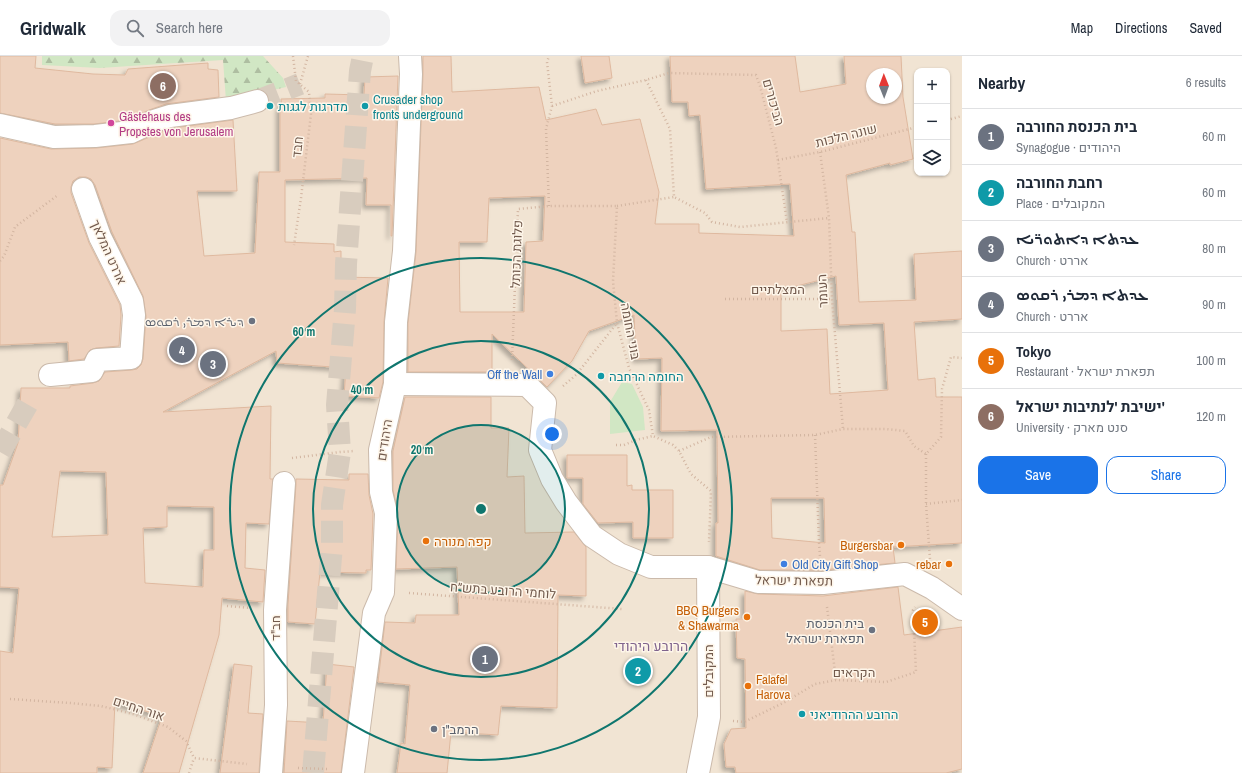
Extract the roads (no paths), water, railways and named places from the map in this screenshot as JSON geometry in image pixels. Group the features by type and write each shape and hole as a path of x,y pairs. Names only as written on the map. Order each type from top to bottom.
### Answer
{"street":[{"name":"היהודים","path":"353,772 374,613 383,592 386,512 381,492 380,450 395,384 396,322 404,251 411,74 410,56"},
{"path":"0,125 54,137 95,136 131,132 154,121 170,116 231,108 257,101"},
{"name":"אררט המלאך","path":"50,375 92,371 97,360 131,358 134,315 132,300 100,236 82,188"},
{"name":"תפארת ישראל","path":"395,384 527,385 545,403 540,450 552,478 566,502 592,536 619,554 651,567 708,567 758,582 823,583 905,574 932,588 962,609"},
{"name":"חב\"ד","path":"271,770 276,705 275,610 284,483"},
{"name":"המקובלים","path":"698,773 709,717 708,567"}],"tunnel":[{"path":"313,773 332,545 332,505 340,452 337,405 345,309 346,264 360,71 363,56"},
{"path":"257,101 300,84"},
{"path":"0,452 31,398"}],"place":[{"name":"ישיבת 'לנתיבות ישראל'","path":"163,86"},
{"name":"מדרגות לגגות","path":"270,106"},
{"name":"Crusader shop fronts underground","path":"365,106"},
{"name":"Gästehaus des Propstes von Jerusalem","path":"111,123"},
{"name":"ܕܝܪܐ ܕܡܪܝ ܪܩܘܣ","path":"252,321"},
{"name":"ܥܕܬܐ ܕܡܪܝ ܪܩܘܣ","path":"182,350"},
{"name":"ܥܕܬܐ ܕܐܬܘܖ̈ܝܐ","path":"213,364"},
{"name":"Off the Wall","path":"550,374"},
{"name":"החומה הרחבה","path":"601,376"},
{"name":"קפה מנורה","path":"426,541"},
{"name":"Burgersbar","path":"901,545"},
{"name":"Old City Gift Shop","path":"784,564"},
{"name":"rebar","path":"949,564"},
{"name":"BBQ Burgers & Shawarma","path":"747,617"},
{"name":"Tokyo","path":"925,622"},
{"name":"בית הכנסת תפארת ישראל","path":"872,630"},
{"name":"בית הכנסת החורבה","path":"485,659"},
{"name":"רחבת החורבה","path":"638,671"},
{"name":"Falafel Harova","path":"748,686"},
{"name":"הרובע ההרודיאני","path":"802,714"},
{"name":"הרמב\"ן","path":"434,729"}],"district":[{"name":"הרובע היהודי","path":"651,646"}]}
